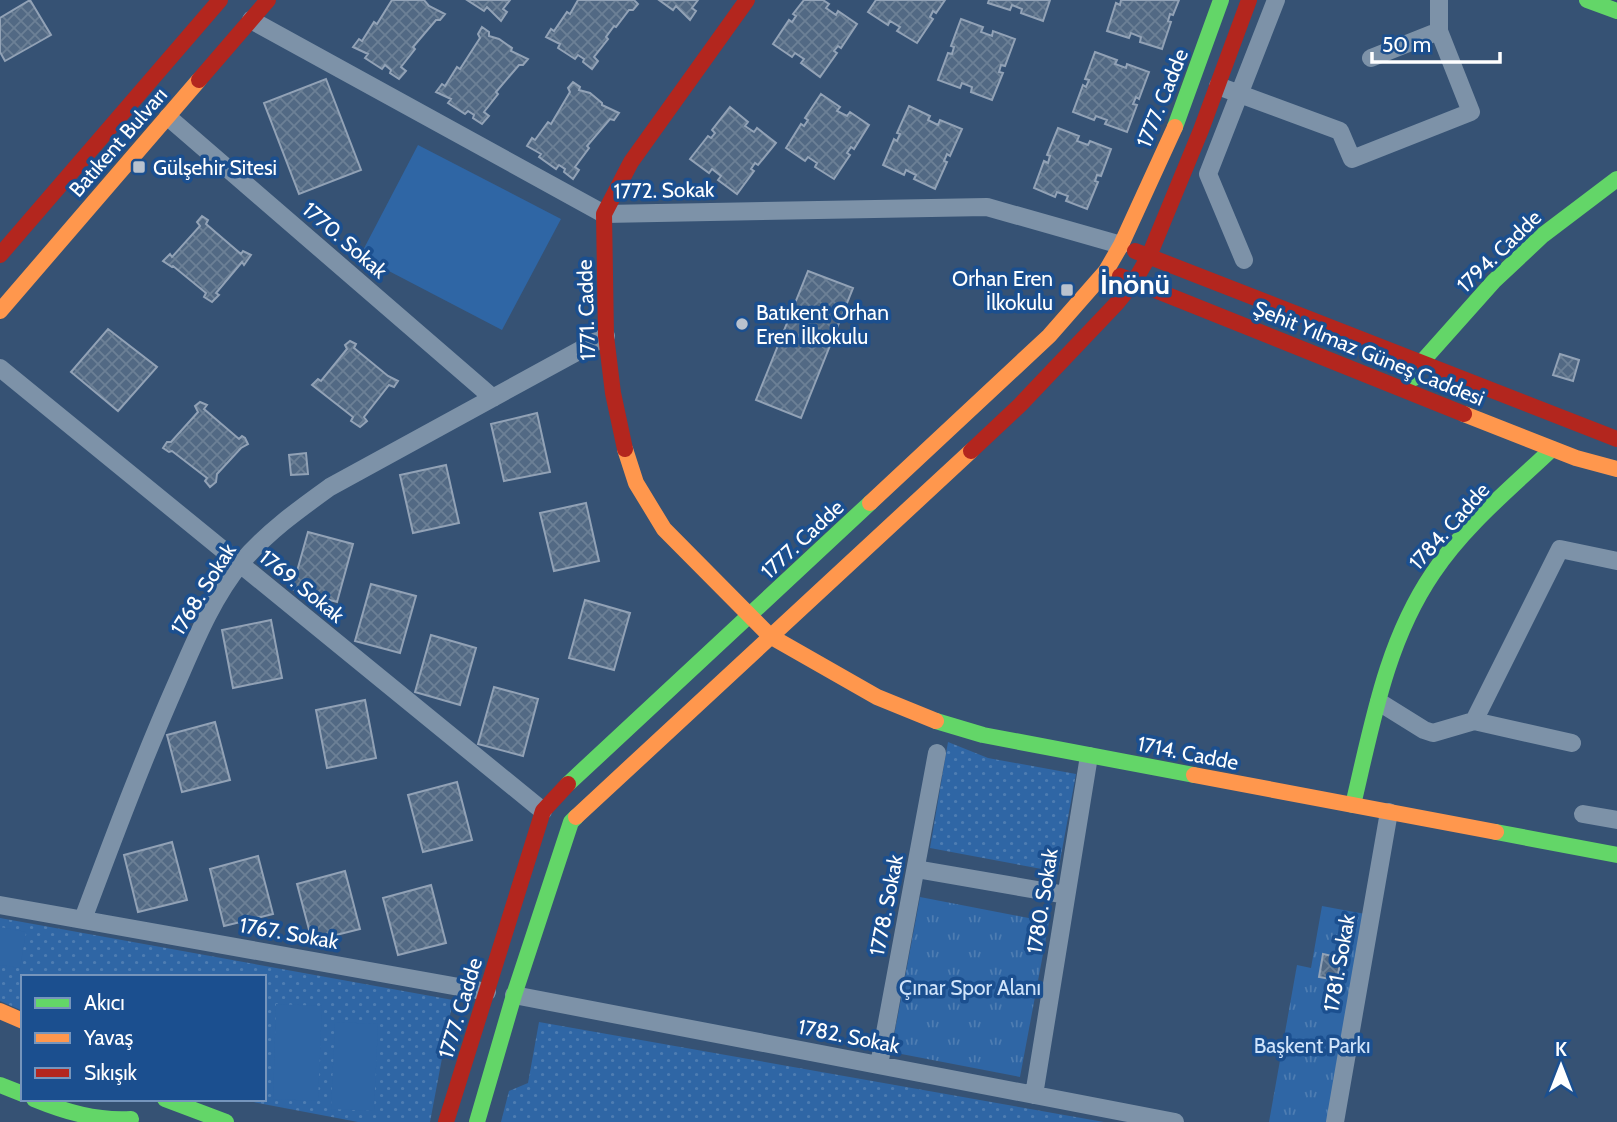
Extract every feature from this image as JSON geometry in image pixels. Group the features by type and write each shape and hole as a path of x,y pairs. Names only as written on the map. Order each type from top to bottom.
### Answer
{"main road":[{"name":"Batıkent Bulvarı","path":"1,253 188,40 219,0"},
{"name":"Batıkent Bulvarı","path":"0,311 268,0"},
{"name":"1771. Cadde","path":"747,0 631,162 604,214 606,335 619,424 627,457 642,495 664,529 770,636"},
{"name":"1777. Cadde","path":"446,1122 543,811 561,790 998,385 1049,336 1106,271 1121,245 1177,122 1221,0"},
{"path":"477,1122 514,995 570,822 1020,405 1094,329 1134,282 1149,256 1218,86 1249,0"},
{"path":"1587,0 1617,11"},
{"name":"1794. Cadde","path":"1420,363 1504,272 1544,235 1617,179"},
{"name":"Şehit Yılmaz Güneş Caddesi","path":"1121,245 1617,439"},
{"name":"Şehit Yılmaz Güneş Caddesi","path":"1106,271 1552,449 1617,469"},
{"path":"1409,392 1420,363"},
{"path":"1600,434 1617,422"},
{"name":"1784. Cadde","path":"1353,805 1391,654 1410,610 1428,580 1469,530 1552,449"},
{"name":"1714. Cadde","path":"770,636 877,697 920,715 983,735 1617,855"},
{"path":"0,1011 21,1020"},
{"path":"0,1085 21,1093"},
{"path":"39,1101 76,1116 111,1122 135,1121"},
{"path":"86,1101 135,1121"},
{"path":"186,1105 226,1122"}],"street":[{"path":"1244,260 1208,174 1276,0"},
{"path":"1218,86 1340,131 1352,159 1471,112 1439,31 1439,0"},
{"name":"1772. Sokak","path":"251,20 604,214 987,207 1121,245"},
{"path":"1370,58 1439,31"},
{"name":"1770. Sokak","path":"168,117 493,398"},
{"name":"1768. Sokak","path":"83,919 148,746 201,628 240,565 293,513 330,487 606,335"},
{"name":"1769. Sokak","path":"0,368 543,811"},
{"path":"1474,721 1560,549 1617,561"},
{"path":"1379,702 1433,733 1474,721 1572,743"},
{"name":"1778. Sokak","path":"879,1065 937,753"},
{"name":"1780. Sokak","path":"1034,1095 1089,756"},
{"name":"1781. Sokak","path":"1335,1122 1389,812"},
{"path":"1583,814 1617,820"},
{"path":"916,869 1066,895"},
{"name":"1767. Sokak","path":"0,905 486,992"},
{"name":"1782. Sokak","path":"514,995 1175,1122"}],"green space":[{"path":"418,145 561,219 502,330 360,256"},
{"path":"948,742 988,758 1076,774 1058,872 930,848"},
{"name":"Çınar Spor Alanı","path":"920,897 1049,922 1020,1077 891,1052"},
{"name":"Başkent Parkı","path":"1322,906 1365,914 1329,1122 1269,1122 1297,965 1311,968"},
{"path":"0,918 453,1000 430,1122 358,1122 248,1101 266,1101 266,975 21,975 21,1010 0,1001"},
{"path":"0,927 26,932 20,968 0,965"},
{"path":"276,1004 322,1006 318,1101 273,1099"},
{"path":"335,1022 378,1024 374,1111 331,1109"},
{"path":"539,1022 1104,1122 501,1122 509,1091 528,1083"}],"building":[{"path":"30,0 51,35 5,61 0,52 0,18"},
{"path":"392,0 424,0 429,6 445,14 440,20 436,20 413,47 415,49 401,67 406,71 399,79 390,73 391,70 385,65 382,69 365,58 368,54 353,47 359,39 362,41 374,22 377,24"},
{"path":"467,0 510,0 503,9 507,12 501,21 487,7 484,11"},
{"path":"578,0 634,0 638,4 633,10 629,10 606,37 608,39 594,57 598,61 592,69 583,62 584,59 578,55 575,59 558,48 560,44 546,37 551,29 554,31 567,12 570,14"},
{"path":"659,0 698,0 692,8 696,11 690,20 676,6 673,10"},
{"path":"804,0 823,0 829,4 826,8 836,15 838,11 857,24 841,48 838,46 834,51 837,53 820,77 801,63 804,59 795,53 792,57 773,44 789,20 792,22 796,16 793,14"},
{"path":"876,0 945,0 936,13 933,11 930,17 933,19 917,43 897,31 900,27 890,21 888,25 868,12"},
{"path":"989,0 1050,0 1043,21 1021,13 1022,9 1012,5 1010,10 988,3"},
{"path":"1121,0 1179,0 1173,15 1170,14 1168,21 1171,22 1162,49 1140,42 1141,37 1131,33 1129,38 1107,31 1116,3 1120,5"},
{"path":"961,19 983,27 981,32 992,36 993,31 1015,39 1005,66 1001,65 999,72 1003,73 992,100 971,92 972,87 962,83 960,88 938,80 948,53 952,54 954,47 951,46"},
{"path":"482,27 489,32 489,36 499,39 512,48 511,51 528,59 523,65 519,65 496,92 498,94 484,112 489,116 482,124 468,111 465,114 448,103 451,99 436,92 442,84 445,86 457,67 460,69 480,38 478,34"},
{"path":"1095,52 1117,60 1115,64 1126,68 1127,64 1149,72 1139,99 1136,97 1133,104 1137,105 1127,132 1105,124 1107,120 1096,116 1094,120 1073,112 1083,85 1086,87 1089,80 1085,79"},
{"path":"326,79 361,170 299,194 264,103"},
{"path":"573,82 580,87 579,90 590,93 602,105 619,113 614,120 610,119 587,146 589,148 575,167 579,170 573,179 564,172 565,169 559,165 556,169 539,157 541,154 527,146 548,122 551,124"},
{"path":"821,94 840,107 837,111 847,116 850,112 869,125 854,149 851,147 847,153 850,155 834,179 815,167 817,163 808,157 805,161 786,148 801,124 804,126 808,120 805,118"},
{"path":"909,106 930,116 928,120 938,125 940,120 962,129 950,156 947,154 944,161 947,162 935,189 914,179 916,175 906,170 904,175 883,165 894,139 897,141 900,134 897,133"},
{"path":"730,107 748,122 745,126 754,132 757,128 776,143 758,165 755,163 751,169 754,171 737,194 718,180 721,176 712,169 709,173 690,159 708,136 711,138 715,133 712,130"},
{"path":"1058,128 1079,136 1077,141 1088,145 1090,141 1111,149 1101,176 1097,175 1095,181 1098,182 1087,209 1066,201 1068,196 1057,192 1055,197 1034,188 1044,161 1048,163 1050,156 1047,155"},
{"path":"202,216 208,220 206,224 241,254 243,251 251,255 216,293 219,295 212,302 204,297 206,293 163,261 170,254 172,257 200,226 197,222"},
{"path":"808,271 853,288 801,418 756,400"},
{"path":"108,329 157,367 118,411 71,372"},
{"path":"350,341 356,344 354,348 398,381 394,387 389,385 364,417 367,421 360,427 351,421 353,417 312,385 318,379 321,381 347,349 345,345"},
{"path":"1560,354 1579,360 1573,381 1553,375"},
{"path":"200,402 207,405 204,409 239,439 242,436 245,438 248,444 217,474 216,482 210,487 205,481 207,478 172,451 163,448 198,412 195,406"},
{"path":"537,413 550,472 504,481 491,424"},
{"path":"306,453 308,474 291,475 289,455"},
{"path":"446,465 459,523 413,533 400,475"},
{"path":"586,503 599,561 554,571 540,513"},
{"path":"308,532 353,544 337,602 292,589"},
{"path":"371,584 416,596 400,653 355,641"},
{"path":"585,600 630,613 614,670 569,658"},
{"path":"271,620 282,678 233,688 222,630"},
{"path":"431,635 476,648 460,705 415,692"},
{"path":"494,687 538,699 523,756 478,744"},
{"path":"365,700 376,758 327,768 316,710"},
{"path":"215,722 230,780 182,792 167,735"},
{"path":"457,782 472,840 423,852 408,795"},
{"path":"172,842 187,900 138,912 124,855"},
{"path":"258,856 273,914 224,926 210,869"},
{"path":"345,871 360,929 312,941 297,884"},
{"path":"431,885 446,943 398,955 383,898"},
{"path":"1323,954 1341,958 1337,980 1319,977"}],"traffic: fast":[{"path":"1175,127 1221,0"},
{"path":"1587,0 1617,11"},
{"path":"1414,378 1420,364 1494,281 1543,235 1617,179"},
{"path":"1353,805 1382,685 1403,627 1417,599 1459,539 1552,449"},
{"path":"568,784 870,503"},
{"path":"936,721 983,735 1194,775"},
{"path":"477,1122 514,995 571,822 576,817"},
{"path":"1496,832 1617,855"},
{"path":"0,1085 21,1093"},
{"path":"39,1101 81,1115 131,1119"},
{"path":"170,1101 226,1122"}],"traffic: slow":[{"path":"0,311 199,80"},
{"path":"870,503 1049,336 1106,271 1121,245 1175,127"},
{"path":"1464,414 1576,458 1617,469"},
{"path":"625,449 636,483 664,529 770,636 877,697 936,721"},
{"path":"576,817 971,451"},
{"path":"1194,775 1496,832"},
{"path":"0,1011 21,1020"}],"traffic: jam":[{"path":"0,255 220,0"},
{"path":"199,80 268,0"},
{"path":"625,449 613,393 606,336 604,214 631,162 747,0"},
{"path":"971,451 1020,405 1134,282 1149,256 1201,130 1249,0"},
{"path":"1135,251 1617,439"},
{"path":"1120,276 1464,414"},
{"path":"446,1122 543,811 568,784"}],"place":[{"name":"Gülşehir Sitesi","path":"139,167"},
{"name":"Orhan Eren İlkokulu","path":"1067,290"},
{"name":"Batıkent Orhan Eren İlkokulu","path":"742,324"}],"district":[{"name":"İnönü","path":"1135,284"}]}
